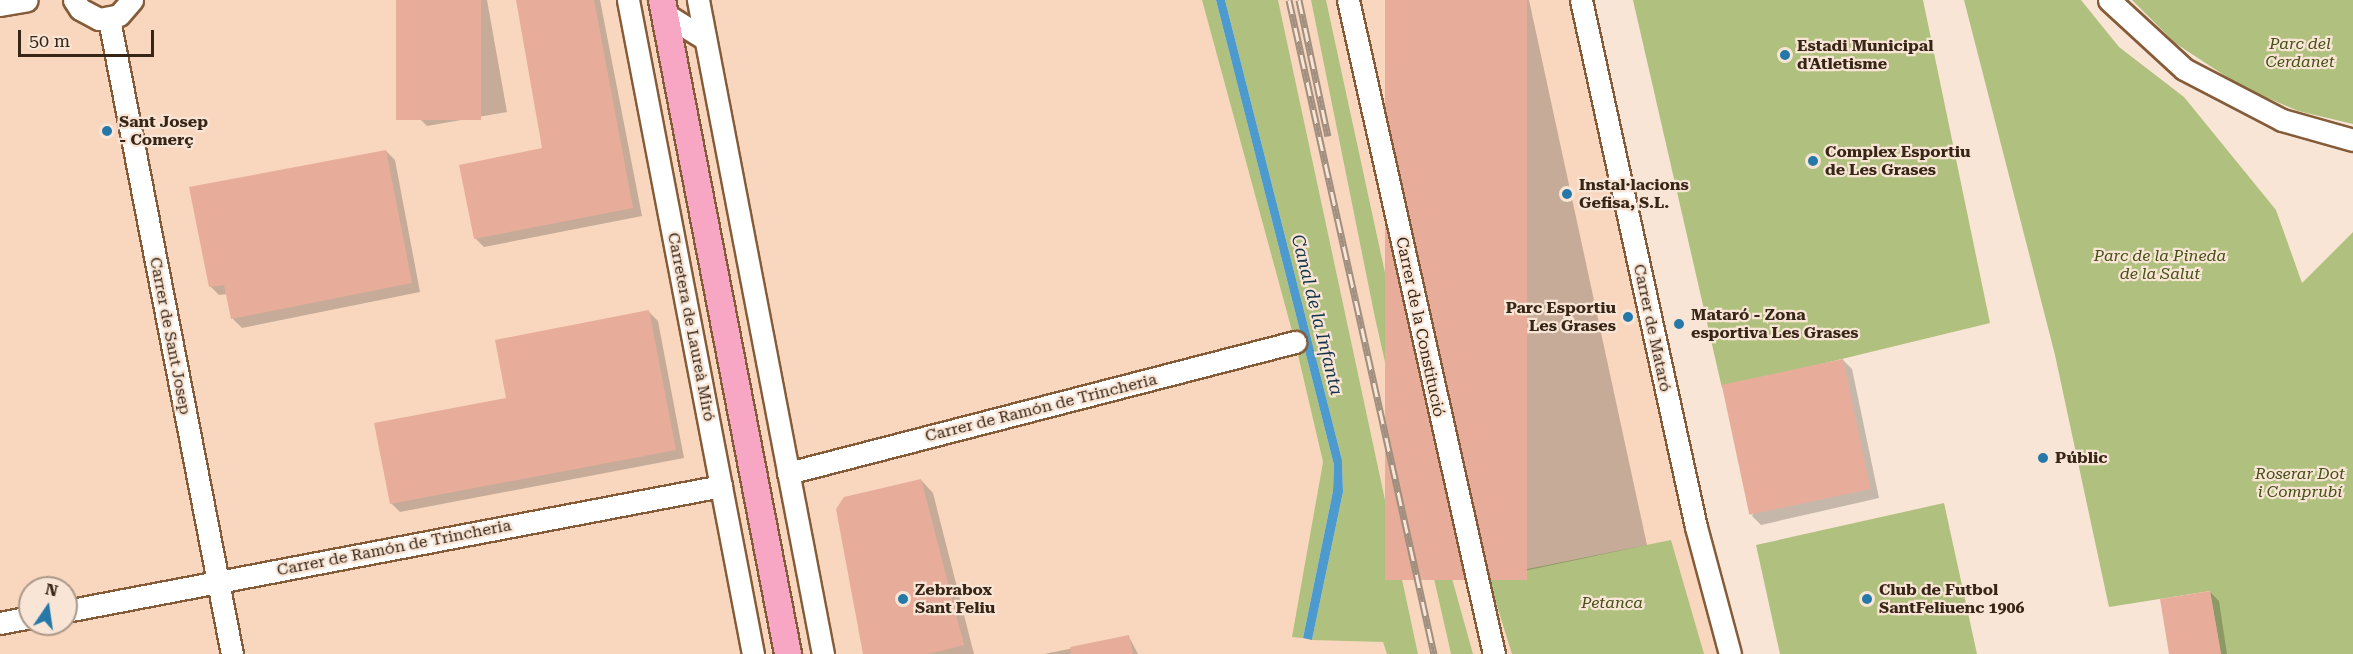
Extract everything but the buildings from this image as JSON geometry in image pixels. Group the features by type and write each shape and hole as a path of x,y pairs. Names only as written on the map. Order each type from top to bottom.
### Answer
{"main road":[{"name":"Carretera de Laureà Miró","path":"664,7 788,654"}],"street":[{"path":"0,5 27,0"},
{"path":"74,0 88,16 109,19 119,15 132,0"},
{"name":"Carretera de Laureà Miró","path":"628,0 753,654"},
{"path":"698,0 823,654"},
{"name":"Carrer de la Constitució","path":"1348,0 1494,654"},
{"name":"Carrer de Mataró","path":"1581,0 1696,527 1730,654"},
{"path":"2109,0 2184,69 2282,120 2353,140"},
{"name":"Carretera de Laureà Miró","path":"664,7 705,39"},
{"name":"Carrer de Sant Josep","path":"109,19 232,654"},
{"name":"Carrer de Ramón de Trincheria","path":"788,473 1295,342"},
{"name":"Carrer de Ramón de Trincheria","path":"78,609 721,486"},
{"path":"0,623 18,619"}],"shaded area":[{"path":"0,0 1202,0 1295,342 1323,462 1293,637 1383,642 1387,654 0,654"},
{"path":"1278,0 1311,0 1375,318 1451,654 1418,654"},
{"path":"1326,0 1570,0 1717,654 1473,654 1448,564"}],"green space":[{"path":"1202,0 1216,0 1334,465 1333,491 1303,638 1292,637 1323,462 1295,342"},
{"path":"1225,0 1278,0 1418,654 1387,654 1383,642 1312,640 1343,492 1342,460"},
{"path":"1311,0 1326,0 1448,564 1473,654 1451,654 1375,318"},
{"name":"Complex Esportiu de Les Grases","path":"1633,0 1923,0 1990,323 1722,388"},
{"name":"Parc de la Pineda de la Salut","path":"1964,0 2081,0 2119,47 2184,97 2276,210 2302,283 2353,232 2353,654 2221,654 2210,591 2109,607 2055,355"},
{"name":"Parc del Cerdanet","path":"2132,0 2353,0 2353,124 2298,111 2242,87 2175,43"},
{"name":"Club de Futbol SantFeliuenc 1906","path":"1944,503 1977,654 1780,654 1756,545"},
{"name":"Petanca","path":"1671,540 1704,654 1512,654 1488,577"}],"water":[{"path":"1216,0 1225,0 1342,460 1343,492 1312,640 1303,638 1333,491 1334,465"}],"railway":[{"path":"1289,0 1434,654"},
{"path":"1299,0 1328,136"}],"place":[{"name":"Estadi Municipal d'Atletisme","path":"1785,55"},
{"name":"Sant Josep - Comerç","path":"107,131"},
{"name":"Complex Esportiu de Les Grases","path":"1813,161"},
{"name":"Instal·lacions Gefisa, S.L.","path":"1567,194"},
{"name":"Parc Esportiu Les Grases","path":"1628,317"},
{"name":"Mataró - Zona esportiva Les Grases","path":"1679,324"},
{"name":"Públic","path":"2043,458"},
{"name":"Zebrabox Sant Feliu","path":"903,599"},
{"name":"Club de Futbol SantFeliuenc 1906","path":"1867,599"}],"water label":[{"name":"Canal de la Infanta","path":"1317,315"}],"park label":[{"name":"Roserar Dot i Comprubí","path":"2300,483"}]}
